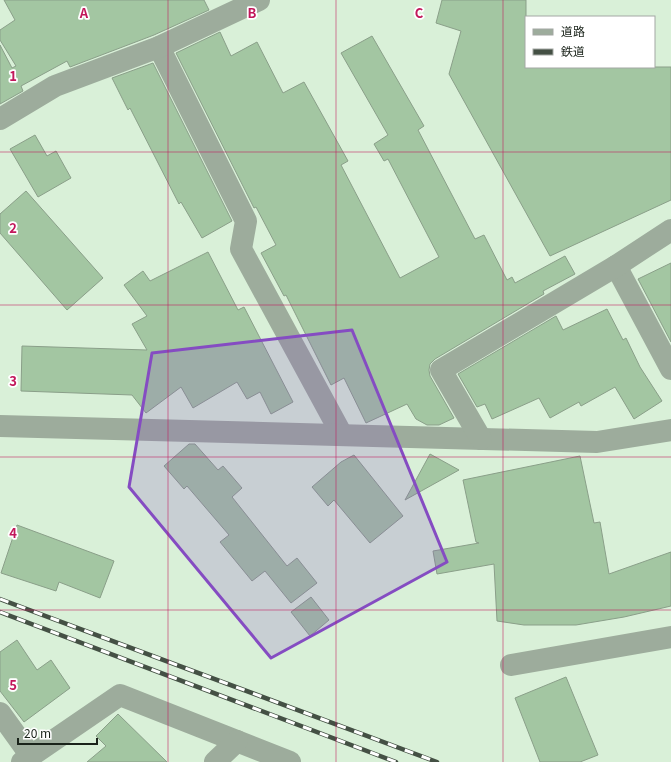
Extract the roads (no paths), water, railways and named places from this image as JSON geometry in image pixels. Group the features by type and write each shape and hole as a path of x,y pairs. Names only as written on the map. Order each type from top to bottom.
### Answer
{"street":[{"path":"0,119 55,86 159,47 260,0"},
{"path":"159,47 246,221 241,248 342,435"},
{"path":"481,439 441,370 670,233"},
{"path":"616,266 671,369"},
{"path":"0,426 597,442 671,430"},
{"path":"511,665 671,637"},
{"path":"0,713 27,759 120,695 290,762"},
{"path":"215,762 237,741"}],"railway":[{"path":"0,599 437,762"},
{"path":"0,612 396,762"}]}
